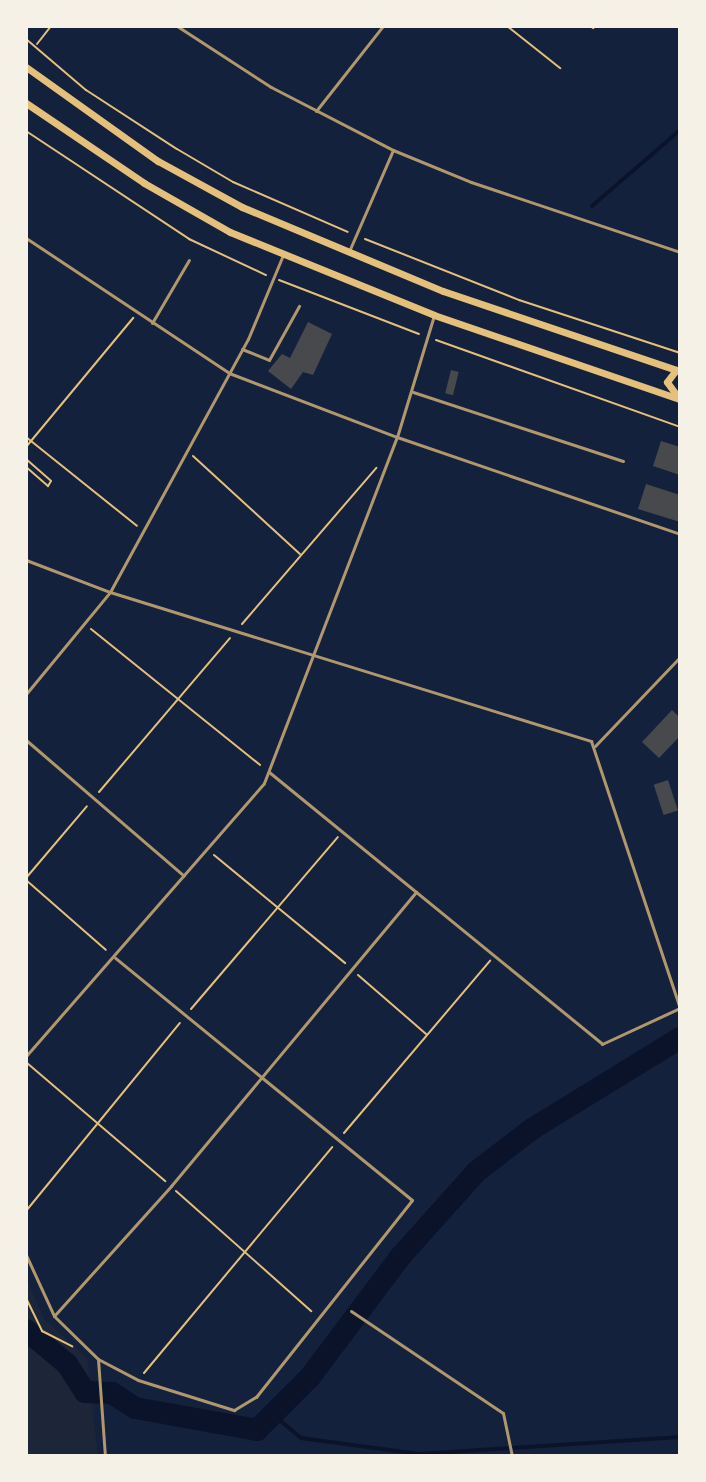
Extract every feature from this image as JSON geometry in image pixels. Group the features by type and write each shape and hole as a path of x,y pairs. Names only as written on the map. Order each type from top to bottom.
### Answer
{"main road":[{"path":"26,67 198,185 348,253 443,291 678,370 667,382 680,399"},
{"path":"26,103 181,207 283,255 434,315 680,399"}],"lane":[{"path":"177,26 316,111 393,150 471,182 680,252"},
{"path":"316,111 383,26"},
{"path":"348,253 393,150"},
{"path":"26,238 229,373 397,437 680,534"},
{"path":"26,694 110,592 242,349 276,279 283,255"},
{"path":"152,323 189,260"},
{"path":"242,349 269,360 299,306"},
{"path":"26,1056 115,958 268,772 397,437 434,315"},
{"path":"413,392 623,461"},
{"path":"26,560 110,592 315,653 595,746"},
{"path":"595,746 680,657"},
{"path":"26,740 184,876"},
{"path":"268,772 602,1044 680,1008 595,746"},
{"path":"54,1316 261,1079 416,892"},
{"path":"26,1255 54,1316 98,1359 138,1380 234,1410 256,1397 412,1200 115,958"},
{"path":"351,1311 503,1413 512,1453"},
{"path":"98,1359 105,1456"}],"path":[{"path":"35,46 51,26"},
{"path":"507,26 560,68"},
{"path":"26,39 86,90 199,162 296,212 519,300 680,353"},
{"path":"26,131 189,239 276,279 680,427"},
{"path":"26,447 136,314"},
{"path":"26,437 145,532"},
{"path":"115,958 26,879 392,449"},
{"path":"188,451 301,555"},
{"path":"26,459 51,481 48,486 26,467"},
{"path":"83,623 268,772"},
{"path":"207,849 427,1035"},
{"path":"138,1380 494,956"},
{"path":"26,1298 42,1331 92,1352"}],"shaded area":[{"path":"26,1278 44,1319 87,1358 98,1456 26,1456"}],"building":[{"path":"308,322 332,334 313,375 303,372 291,389 268,371 282,354 290,358"},
{"path":"451,370 459,372 453,395 445,393"},
{"path":"661,441 680,447 680,475 653,466"},
{"path":"646,484 680,495 680,522 638,509"},
{"path":"672,710 680,718 680,736 659,758 642,742"},
{"path":"668,780 678,810 664,815 654,785"}],"waterway":[{"path":"592,206 680,130"},
{"path":"26,1330 67,1364 85,1392 112,1393 135,1408 257,1430 310,1377 401,1256 476,1172 532,1129 680,1038"},
{"path":"276,1417 301,1438 419,1454 680,1437"}]}
